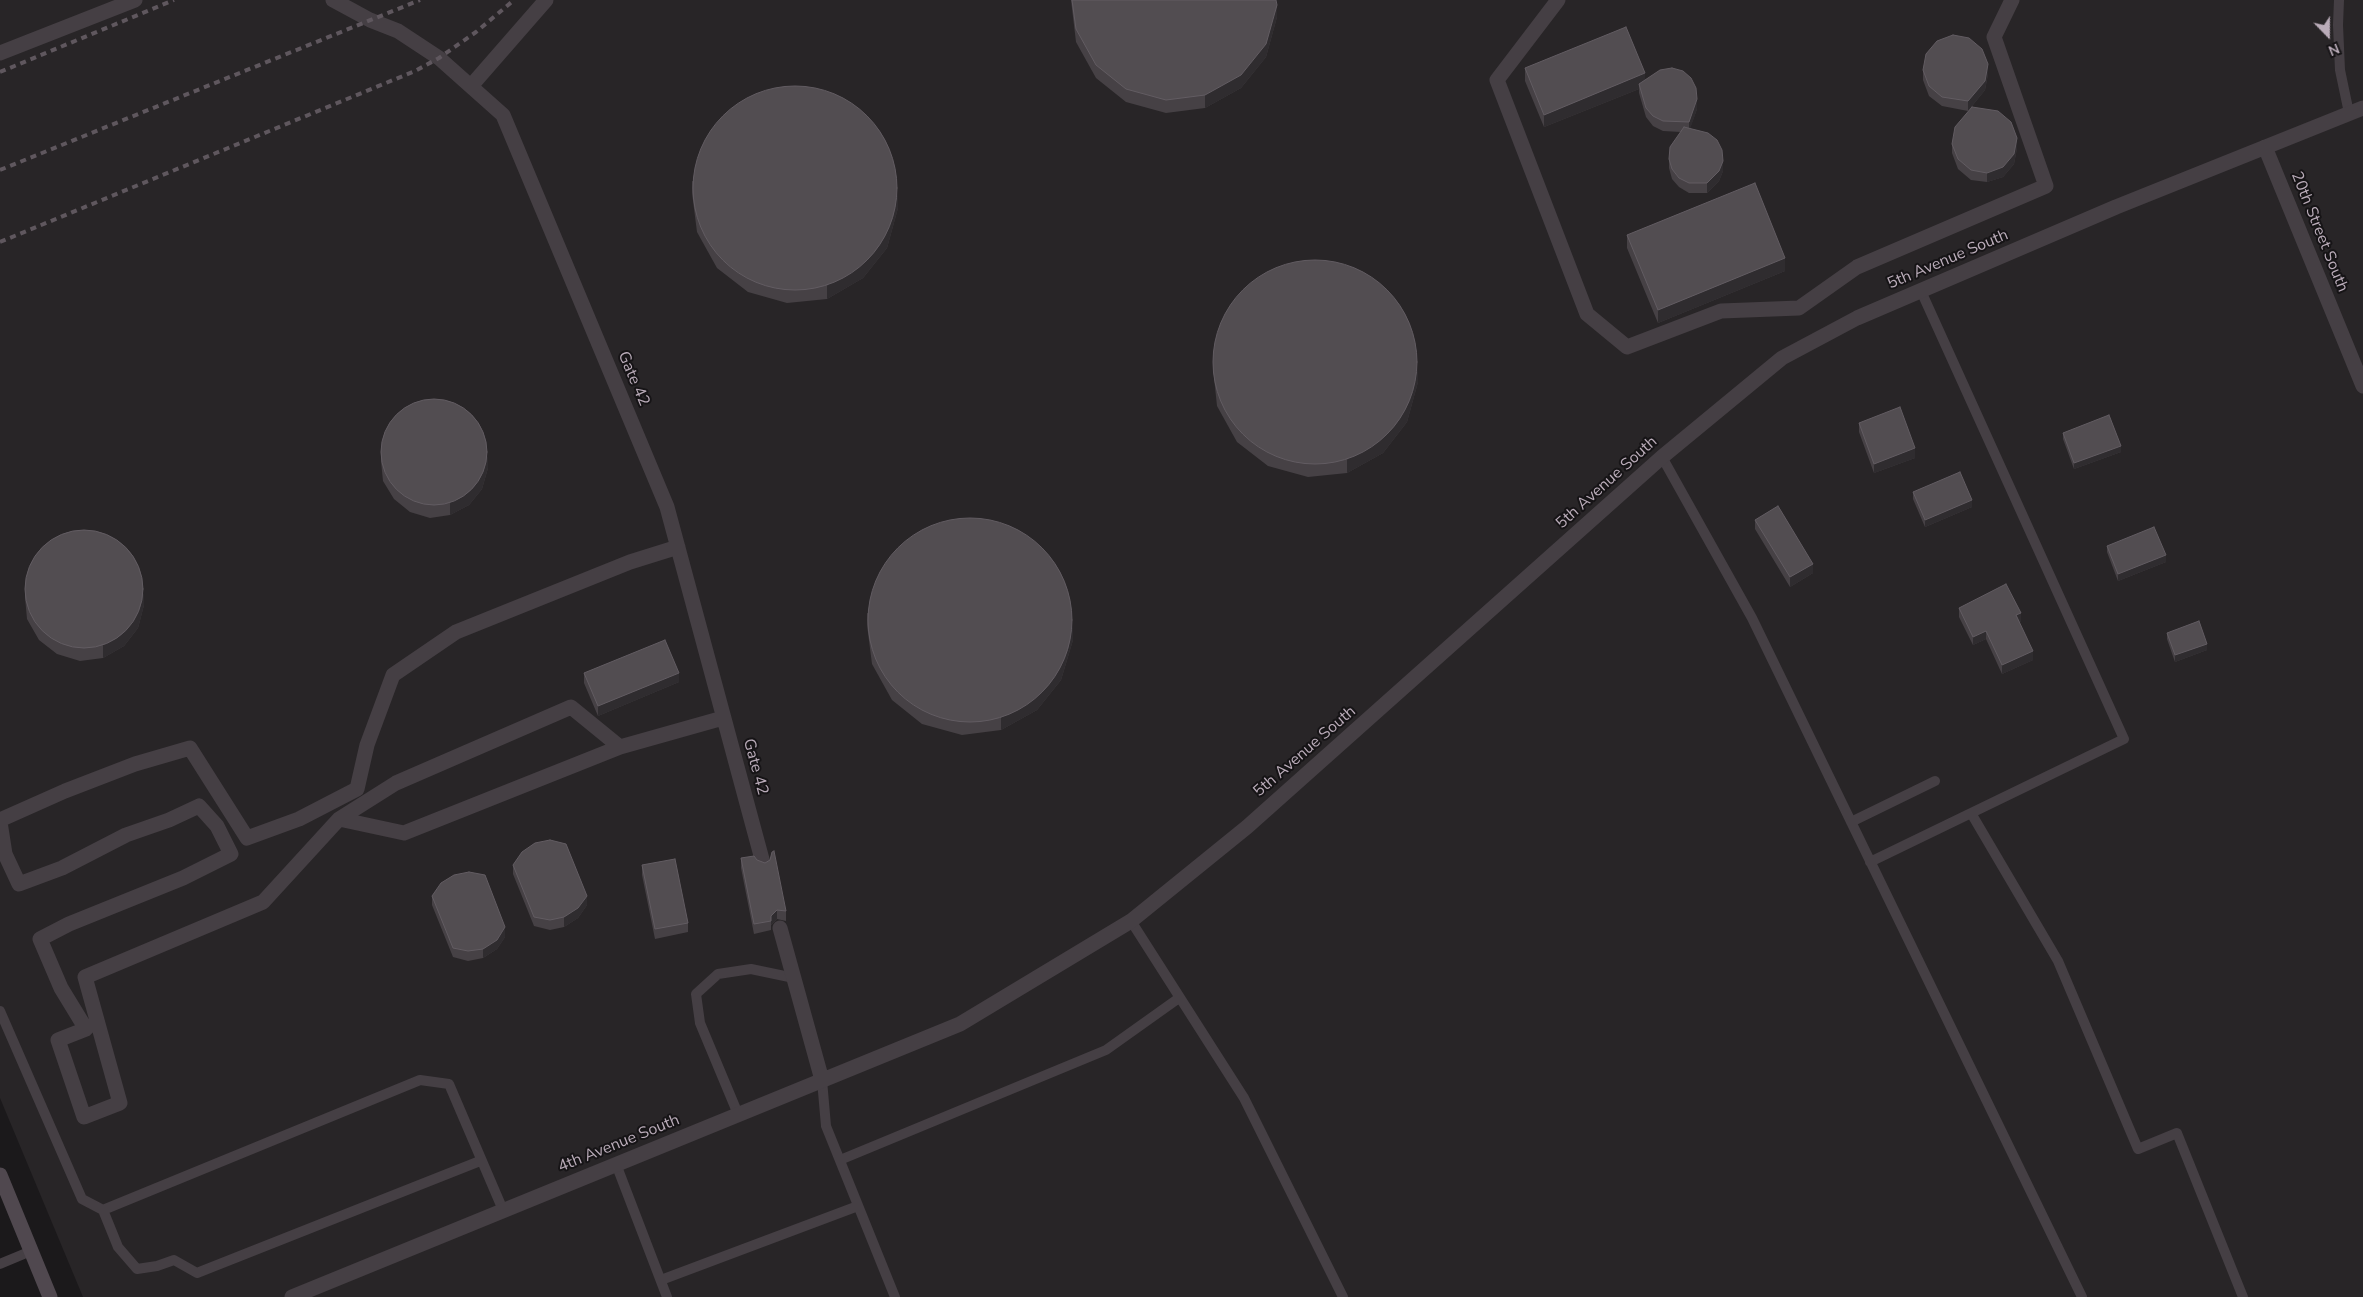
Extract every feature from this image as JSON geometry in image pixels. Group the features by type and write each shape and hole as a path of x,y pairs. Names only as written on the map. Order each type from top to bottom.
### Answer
{"street":[{"path":"0,53 135,0"},
{"name":"Gate 42","path":"333,0 370,20 398,31 439,58 503,115 667,507 763,863"},
{"path":"471,86 546,0"},
{"path":"1558,0 1497,80 1587,314 1628,347 1720,311 1799,308 1857,268 2046,186 1994,37 2012,0"},
{"name":"5th Avenue South","path":"960,1024 1131,921 1247,827 1662,457 1782,358 1856,318 2116,208 2356,110"},
{"name":"20th Street South","path":"2265,147 2360,370 2363,386"},
{"path":"620,747 571,707 396,782 339,819 263,902 85,977 120,1103 84,1117 58,1040 86,1029 61,988 40,940 69,924 183,878 231,854 217,826 199,806 169,820 126,834 62,868 19,884 6,854 0,821 64,791 136,764 190,748 247,838 299,819 357,789 367,745 393,675 456,632 630,562 678,548"},
{"path":"339,819 404,834 620,747 723,718"},
{"path":"780,928 822,1080"},
{"name":"4th Avenue South","path":"292,1297 960,1024"},
{"path":"0,1175 50,1297"}],"lane":[{"path":"2340,0 2338,25 2340,70 2356,110"},
{"path":"1870,862 2124,739 1921,291"},
{"path":"1662,457 1752,618 2082,1297"},
{"path":"1851,822 1935,781"},
{"path":"1971,813 2058,961 2138,1149 2177,1133 2243,1297"},
{"path":"1131,921 1244,1098 1343,1297"},
{"path":"738,1114 700,1023 696,994 718,974 751,969 794,978"},
{"path":"840,1160 1106,1050 1179,998"},
{"path":"0,1011 82,1199 103,1210 118,1247 137,1269 157,1266 174,1260 197,1273 480,1160"},
{"path":"103,1210 420,1080 449,1084 503,1210"},
{"path":"822,1080 826,1126 895,1297"},
{"path":"616,1164 667,1297"},
{"path":"661,1280 858,1206"},
{"path":"0,1264 31,1251"}],"shaded area":[{"path":"0,0 2363,0 2363,1297 83,1297 0,1098"}],"building":[{"path":"1072,0 1276,0 1277,5 1266,44 1241,75 1205,95 1166,100 1126,89 1096,65 1076,29"},
{"path":"1626,27 1645,73 1544,115 1525,68"},
{"path":"1953,35 1969,38 1982,49 1988,64 1985,81 1968,101 1942,97 1929,86 1923,70 1926,54 1937,41"},
{"path":"1672,68 1683,71 1691,78 1696,88 1697,99 1689,122 1663,121 1653,116 1646,108 1639,84 1660,70"},
{"path":"795,86 815,88 834,94 843,98 867,116 885,140 889,149 895,168 897,188 895,208 889,227 885,236 867,260 843,278 834,282 815,288 795,290 775,288 756,282 747,278 723,260 705,236 701,227 695,208 693,188 695,168 701,149 705,140 723,116 747,98 756,94 775,88"},
{"path":"1972,107 1998,111 2011,122 2017,138 2014,154 2003,167 1987,173 1971,170 1958,159 1952,144 1955,127"},
{"path":"1684,127 1708,133 1717,140 1722,150 1723,161 1719,171 1707,183 1689,183 1679,178 1672,169 1669,159 1670,147"},
{"path":"1755,183 1785,258 1658,310 1627,235"},
{"path":"1315,260 1335,262 1354,268 1371,277 1387,290 1400,306 1409,323 1415,342 1417,362 1415,382 1409,401 1400,418 1387,434 1371,447 1354,456 1335,462 1315,464 1295,462 1276,456 1259,447 1243,434 1230,418 1221,401 1215,382 1213,362 1215,342 1221,323 1230,306 1243,290 1259,277 1276,268 1295,262"},
{"path":"434,399 454,403 471,415 483,432 487,452 483,472 471,489 454,501 434,505 414,501 397,489 385,472 381,452 385,432 397,415 414,403"},
{"path":"1900,407 1915,448 1874,464 1859,423"},
{"path":"2109,415 2121,446 2074,463 2063,433"},
{"path":"1960,472 1972,500 1925,520 1913,492"},
{"path":"1778,506 1813,564 1790,577 1755,520"},
{"path":"970,518 990,520 1009,526 1026,535 1042,548 1055,564 1064,581 1070,600 1072,620 1070,640 1064,659 1055,676 1042,692 1026,705 1009,714 990,720 970,722 950,720 931,714 914,705 898,692 885,676 876,659 870,640 868,620 870,600 876,581 885,564 898,548 914,535 931,526 950,520"},
{"path":"2154,527 2166,555 2118,574 2107,546"},
{"path":"84,530 107,534 126,547 139,566 143,589 139,612 126,631 107,644 84,648 61,644 42,631 29,612 25,589 29,566 42,547 61,534"},
{"path":"2006,584 2021,613 2016,615 2033,651 2002,665 1986,631 1973,637 1959,608"},
{"path":"2199,621 2207,644 2175,655 2167,633"},
{"path":"665,640 679,673 598,706 584,673"},
{"path":"550,840 566,844 587,896 578,908 564,917 550,920 534,917 513,865 522,852 535,843"},
{"path":"774,851 786,911 777,910 771,916 771,921 754,924 741,858 754,856 757,860 765,863 770,860"},
{"path":"675,859 688,923 655,929 642,865"},
{"path":"469,872 485,875 505,927 497,940 483,949 468,951 453,948 432,896 441,883 454,875"}],"railway":[{"path":"0,72 174,0"},
{"path":"0,170 420,0"},
{"path":"0,242 415,71 439,58 476,32 514,0"}]}
